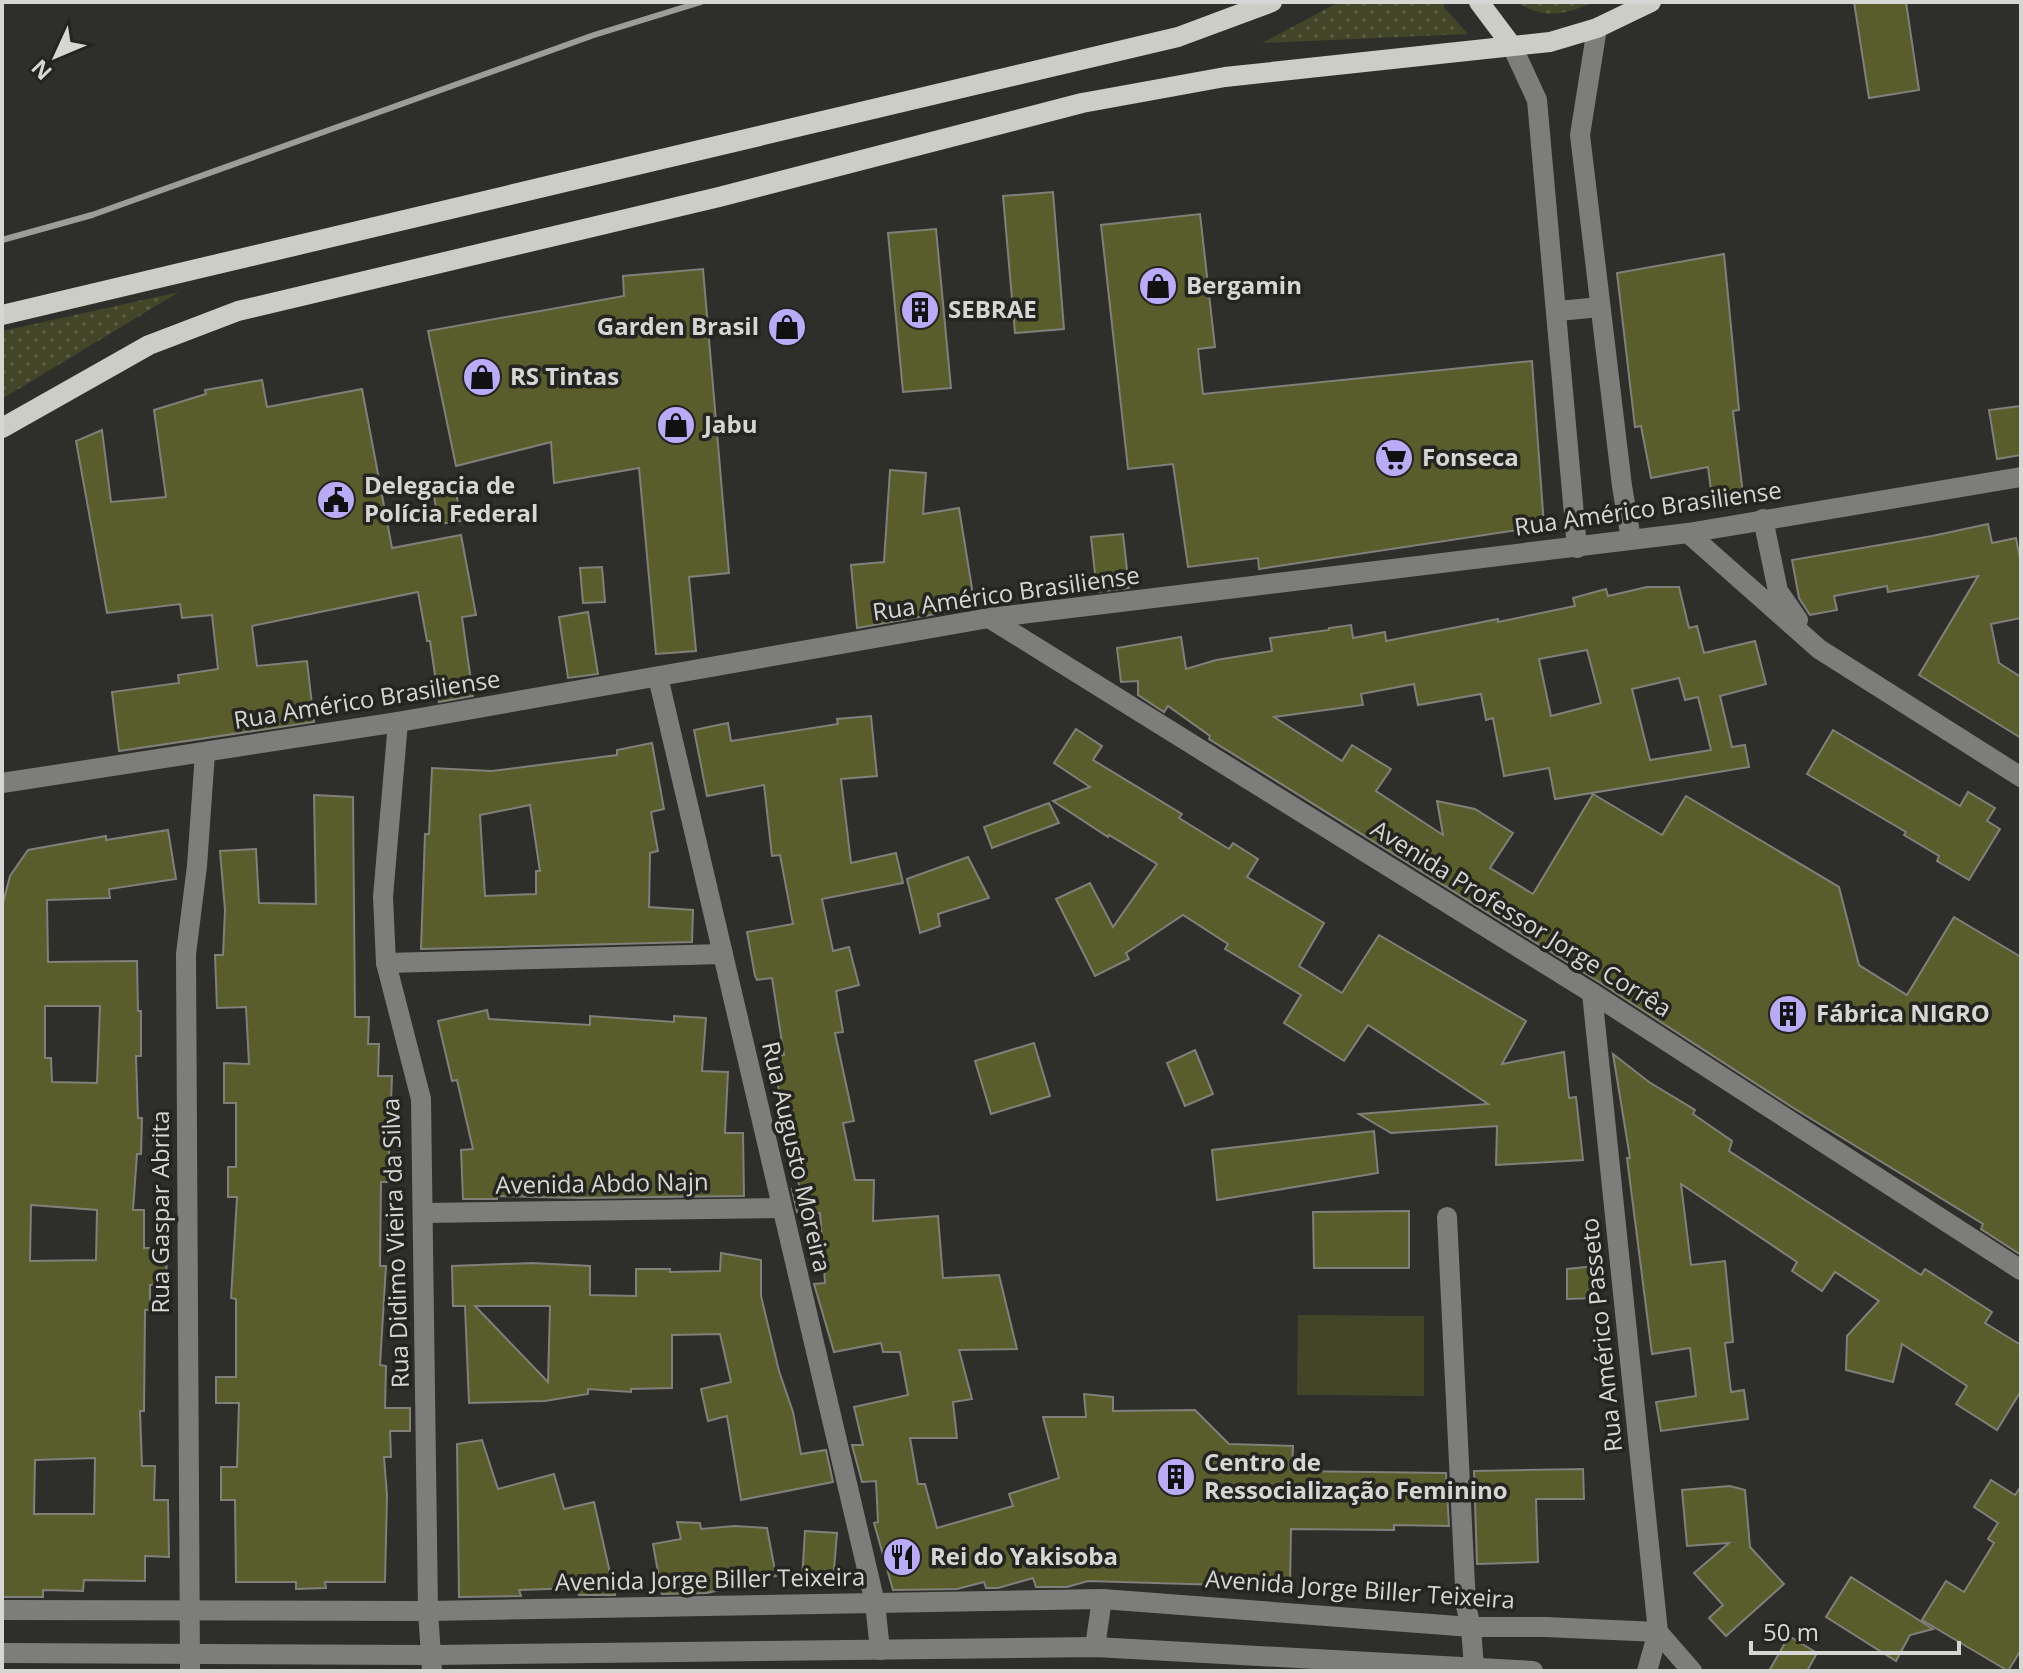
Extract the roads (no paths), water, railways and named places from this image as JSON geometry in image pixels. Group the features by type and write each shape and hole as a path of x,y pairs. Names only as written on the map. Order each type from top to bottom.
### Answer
{"main road":[{"path":"2,315 1178,37 1272,2"},
{"path":"1479,2 1512,46"},
{"path":"2,428 149,345 238,311 719,197 1082,103 1237,75 1550,42 1597,28 1651,2"}],"street":[{"path":"1597,28 1580,135 1631,539"},
{"path":"1512,46 1537,100 1577,548"},
{"path":"1558,311 1600,307"},
{"name":"Rua Américo Brasiliense","path":"2,783 398,722 989,618 1688,533 2021,477"},
{"path":"1763,519 1778,591 1819,649"},
{"path":"1688,533 1819,649 2021,777"},
{"name":"Avenida Professor Jorge Corrêa","path":"989,618 1592,993 2021,1270"},
{"name":"Rua Augusto Moreira","path":"658,677 875,1603 880,1650"},
{"name":"Rua Didimo Vieira da Silva","path":"398,722 383,897 386,963 421,1099 428,1611 432,1663"},
{"name":"Rua Gaspar Abrita","path":"190,1662 186,954 197,866 205,753"},
{"path":"386,963 723,954"},
{"name":"Rua Américo Passeto","path":"1592,993 1658,1632 1647,1671"},
{"name":"Avenida Abdo Najn","path":"424,1213 780,1208"},
{"path":"1447,1217 1466,1606 1474,1668"},
{"path":"1095,1647 1102,1599"},
{"name":"Avenida Jorge Biller Teixeira","path":"2,1610 428,1611 1102,1599 1471,1627 1658,1632"},
{"path":"1658,1632 1692,1671"},
{"path":"2,1653 190,1662 432,1663 1095,1647 1533,1671"}],"railway":[{"path":"2,240 92,215 594,35 701,2"}],"place":[{"name":"Bergamin","path":"1158,286"},
{"name":"SEBRAE","path":"920,310"},
{"name":"Garden Brasil","path":"787,327"},
{"name":"RS Tintas","path":"482,377"},
{"name":"Jabu","path":"676,425"},
{"name":"Fonseca","path":"1394,458"},
{"name":"Delegacia de Polícia Federal","path":"336,500"},
{"name":"Fábrica NIGRO","path":"1788,1014"},
{"name":"Centro de Ressocialização Feminino","path":"1176,1477"},
{"name":"Rei do Yakisoba","path":"902,1557"}]}
